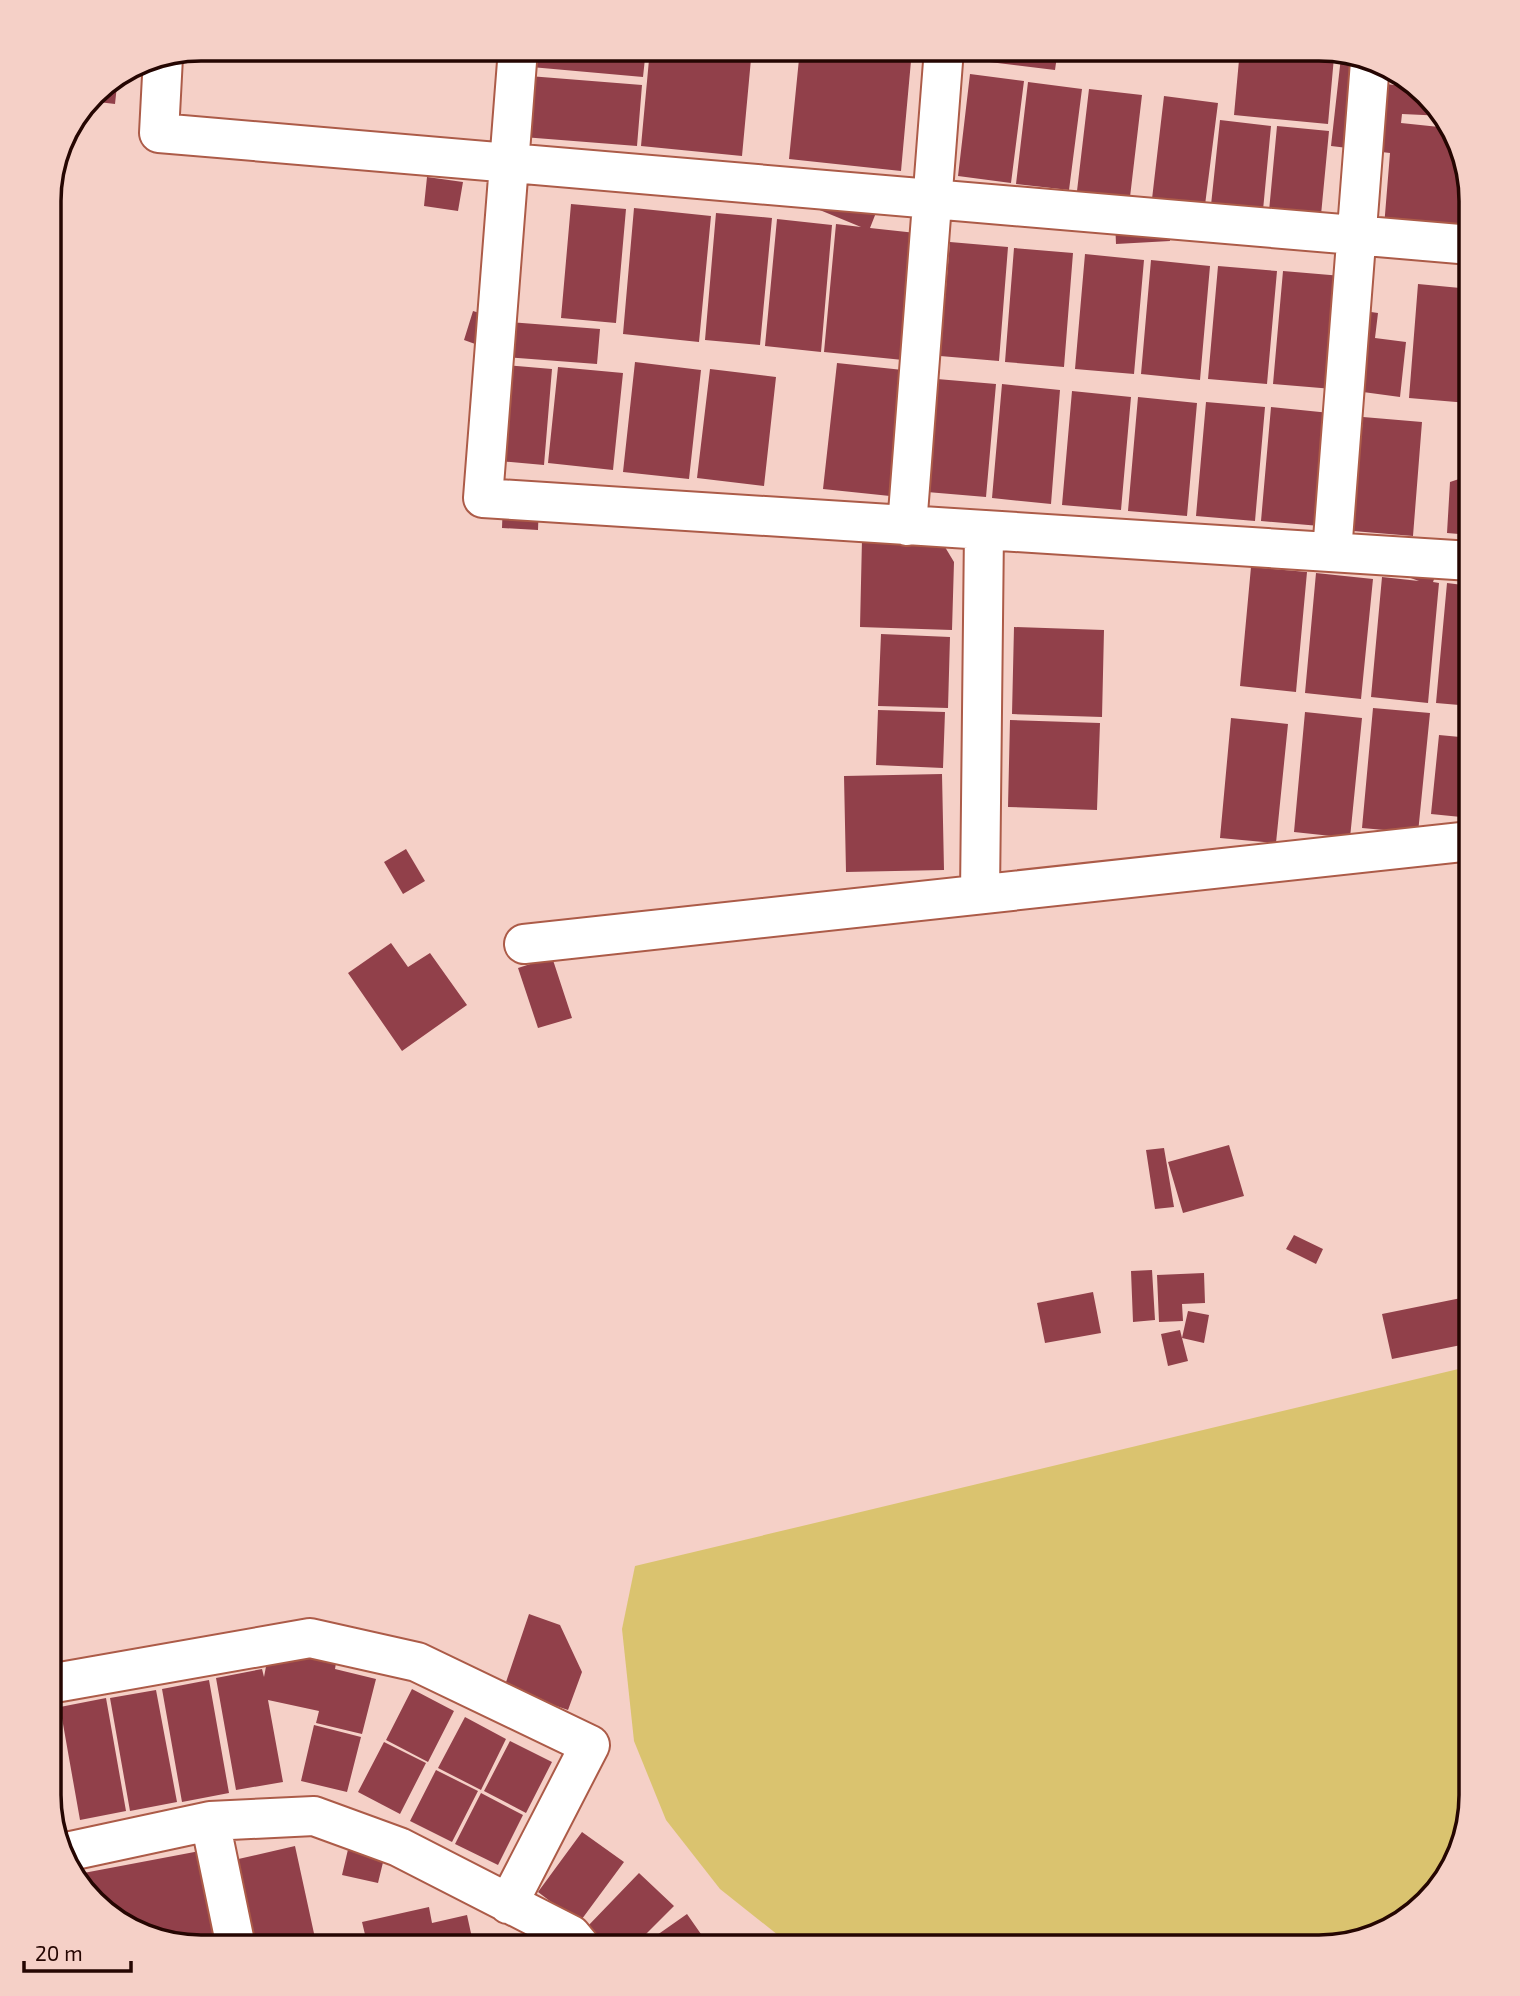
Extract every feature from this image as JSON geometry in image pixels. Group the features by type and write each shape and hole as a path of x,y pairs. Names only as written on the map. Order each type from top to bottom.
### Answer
{"street":[{"path":"517,62 482,498 1459,560"},
{"path":"907,526 943,62"},
{"path":"162,67 159,133 1459,244"},
{"path":"1332,552 1369,71"},
{"path":"979,894 984,530"},
{"path":"524,944 1459,842"},
{"path":"61,1682 310,1638 418,1662 590,1745 509,1904"},
{"path":"73,1850 211,1821 314,1816 399,1847 571,1935"},
{"path":"211,1821 234,1935"}],"shaded area":[{"path":"1459,1369 1459,1795 1454,1831 1435,1873 1411,1900 1372,1924 1337,1934 778,1935 720,1889 666,1820 634,1741 622,1629 635,1566"}],"building":[{"path":"532,62 645,62 643,77 531,67"},
{"path":"649,62 751,62 742,156 641,146"},
{"path":"799,62 911,62 901,171 789,159"},
{"path":"990,62 1056,62 1055,70"},
{"path":"1239,62 1333,63 1328,124 1234,115"},
{"path":"1340,63 1372,72 1380,83 1394,83 1404,90 1429,115 1402,114 1401,123 1437,127 1451,156 1458,183 1459,234 1384,227 1390,153 1331,146"},
{"path":"970,74 1024,81 1011,183 958,176"},
{"path":"529,76 642,85 637,146 523,137"},
{"path":"1028,82 1082,89 1069,190 1016,184"},
{"path":"1089,89 1142,95 1130,197 1077,191"},
{"path":"117,90 115,104 102,102"},
{"path":"1164,96 1218,103 1205,205 1152,199"},
{"path":"1220,120 1271,126 1263,210 1211,205"},
{"path":"1277,126 1329,131 1321,215 1269,211"},
{"path":"427,177 463,182 458,211 424,206"},
{"path":"881,200 870,228 916,233 903,360 824,352 836,224 861,227 810,206"},
{"path":"571,204 626,209 616,323 561,318"},
{"path":"634,208 711,216 699,342 623,334"},
{"path":"716,213 772,218 760,345 705,340"},
{"path":"1169,216 1170,241 1116,244 1115,220"},
{"path":"777,219 832,225 821,352 765,346"},
{"path":"950,242 1008,247 999,361 940,356"},
{"path":"1014,248 1073,253 1064,367 1005,362"},
{"path":"1085,254 1144,260 1134,374 1075,369"},
{"path":"1151,260 1210,266 1200,380 1141,374"},
{"path":"1218,266 1277,271 1267,384 1208,379"},
{"path":"1283,271 1342,276 1333,389 1273,384"},
{"path":"1418,284 1459,288 1459,402 1409,398"},
{"path":"1343,308 1378,313 1375,338 1406,342 1400,397 1363,392 1368,345 1338,340"},
{"path":"473,311 509,322 600,329 597,364 503,357 503,354 464,340"},
{"path":"635,362 701,370 689,479 623,472"},
{"path":"837,363 903,370 890,496 823,489"},
{"path":"506,365 552,369 544,465 498,461"},
{"path":"558,367 623,373 613,470 548,463"},
{"path":"710,369 776,377 764,486 697,478"},
{"path":"937,379 996,384 986,497 927,492"},
{"path":"1002,384 1060,390 1051,504 992,498"},
{"path":"1072,391 1131,397 1121,510 1062,505"},
{"path":"1138,397 1197,403 1187,516 1128,511"},
{"path":"1206,402 1265,407 1255,521 1196,516"},
{"path":"1271,407 1330,413 1320,526 1261,521"},
{"path":"1363,417 1422,422 1413,536 1353,531"},
{"path":"1459,479 1459,534 1447,533 1450,482"},
{"path":"503,500 539,502 538,530 502,528"},
{"path":"862,539 945,547 954,562 952,630 860,627"},
{"path":"1421,541 1445,550 1433,582 1439,583 1428,703 1371,697 1382,577 1419,581 1408,577"},
{"path":"1251,567 1307,572 1296,692 1240,686"},
{"path":"1316,573 1373,579 1361,699 1305,693"},
{"path":"1447,583 1459,584 1459,705 1436,703"},
{"path":"1014,627 1104,630 1102,717 1012,714"},
{"path":"881,634 950,637 948,708 878,706"},
{"path":"1373,708 1430,713 1418,833 1362,828"},
{"path":"878,710 945,712 943,768 876,765"},
{"path":"1305,712 1362,718 1350,838 1294,832"},
{"path":"1231,718 1288,724 1276,843 1220,838"},
{"path":"1010,720 1100,723 1097,810 1008,807"},
{"path":"1439,735 1459,737 1459,817 1431,814"},
{"path":"942,774 944,870 846,872 844,776"},
{"path":"406,849 425,881 403,894 384,862"},
{"path":"391,943 408,967 430,953 467,1005 402,1051 348,973"},
{"path":"552,957 572,1018 538,1028 518,968"},
{"path":"1229,1145 1244,1196 1183,1213 1168,1162"},
{"path":"1164,1148 1174,1207 1155,1209 1146,1150"},
{"path":"1294,1235 1323,1249 1316,1264 1286,1249"},
{"path":"1152,1270 1155,1320 1133,1322 1131,1271"},
{"path":"1204,1273 1205,1303 1182,1304 1183,1321 1159,1322 1157,1275"},
{"path":"1093,1292 1101,1333 1045,1343 1037,1303"},
{"path":"1459,1298 1459,1345 1392,1359 1382,1314"},
{"path":"1188,1311 1209,1315 1204,1343 1182,1338"},
{"path":"1180,1330 1188,1361 1168,1366 1161,1334"},
{"path":"529,1614 560,1625 582,1672 568,1710 504,1688"},
{"path":"272,1635 303,1656 336,1663 335,1669 376,1679 362,1734 316,1723 319,1711 268,1700 283,1782 236,1790 216,1678 262,1669 264,1677"},
{"path":"209,1680 229,1793 182,1802 162,1689"},
{"path":"412,1689 454,1711 428,1762 386,1740"},
{"path":"156,1690 177,1802 130,1811 110,1698"},
{"path":"106,1698 126,1811 80,1820 61,1707"},
{"path":"465,1717 506,1739 481,1790 438,1768"},
{"path":"314,1725 361,1737 347,1792 301,1781"},
{"path":"510,1741 552,1762 526,1813 484,1791"},
{"path":"384,1742 426,1763 400,1814 358,1792"},
{"path":"436,1770 478,1791 452,1842 410,1821"},
{"path":"481,1793 523,1815 498,1865 455,1844"},
{"path":"582,1832 624,1862 579,1923 538,1892"},
{"path":"350,1841 386,1850 378,1883 342,1875"},
{"path":"295,1846 314,1935 250,1935 234,1860"},
{"path":"205,1850 220,1935 183,1934 148,1924 116,1906 85,1873"},
{"path":"639,1873 674,1906 645,1935 593,1935 586,1928"},
{"path":"429,1907 432,1923 467,1915 471,1935 365,1935 362,1922"},
{"path":"687,1914 702,1935 657,1935"}]}
